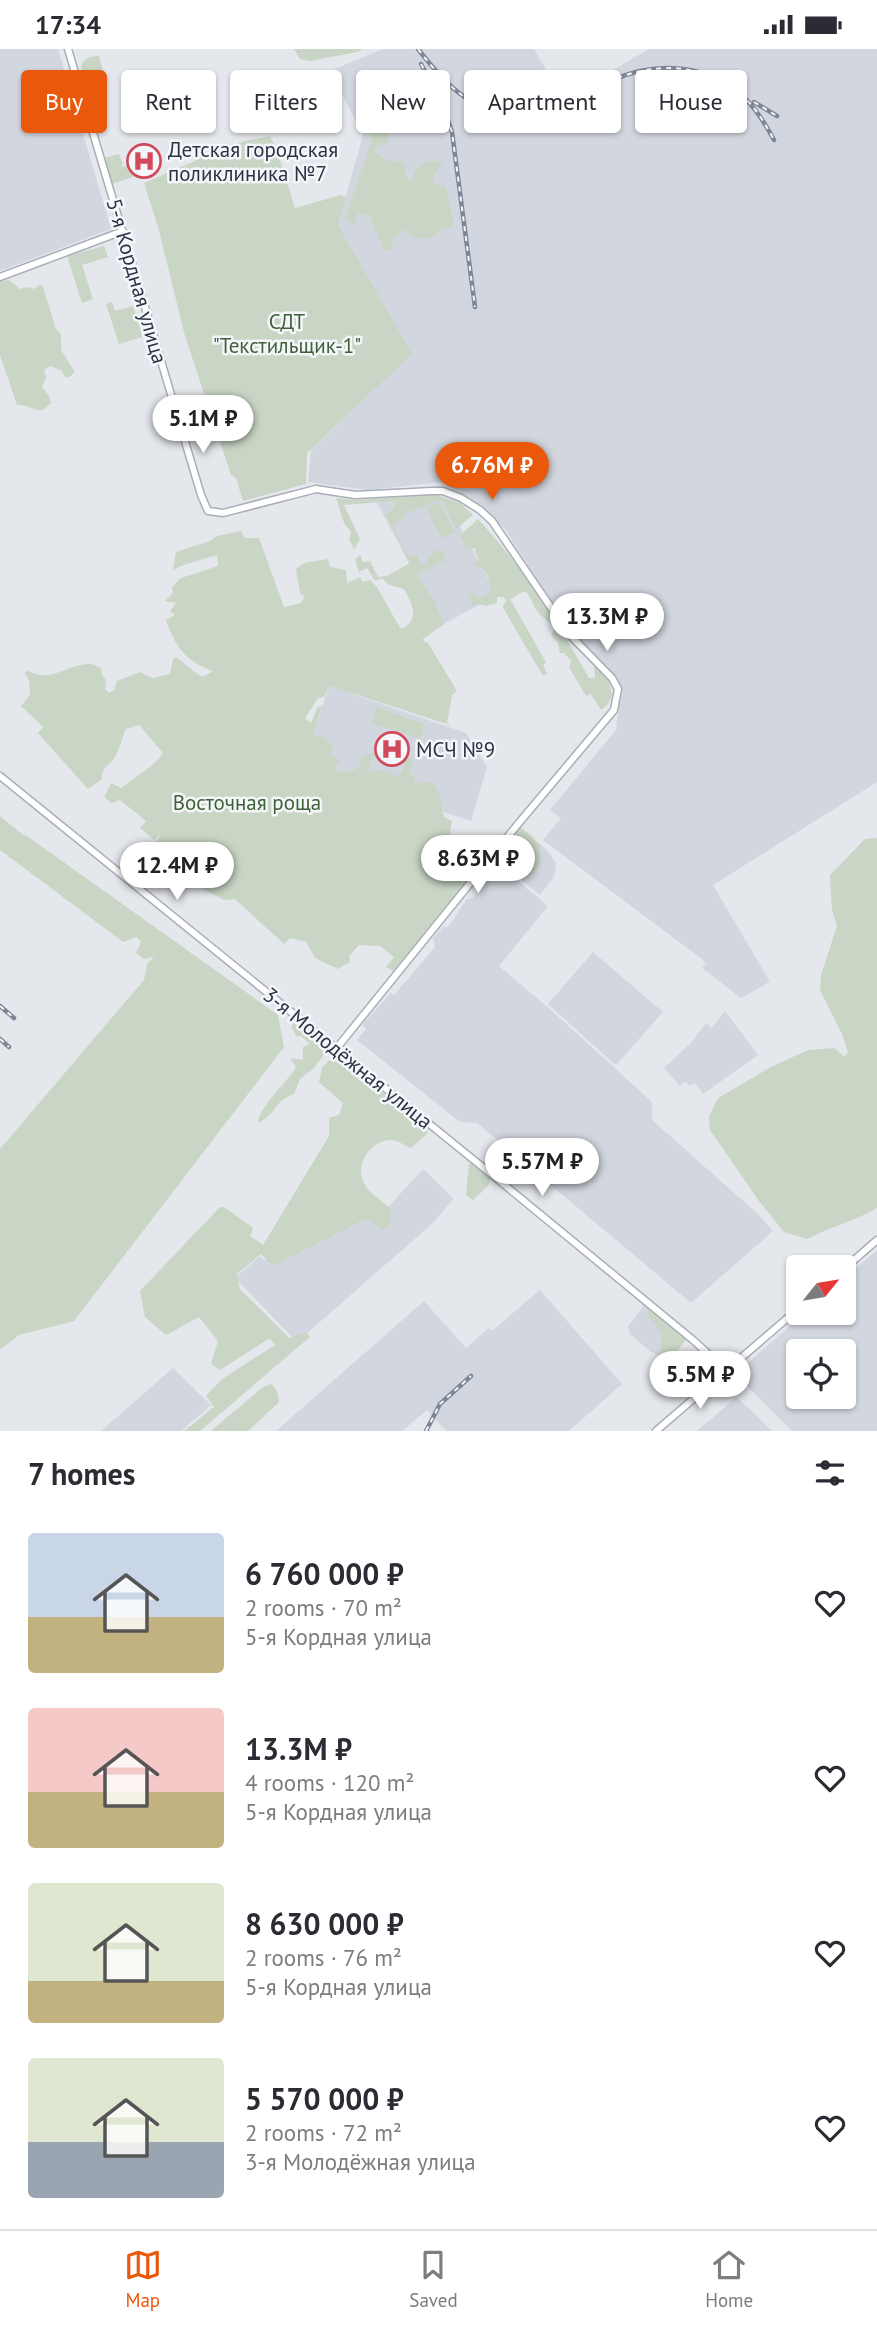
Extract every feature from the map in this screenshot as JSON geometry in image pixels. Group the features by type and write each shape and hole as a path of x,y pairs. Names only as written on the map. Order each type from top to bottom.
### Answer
{"main road":[{"name":"5-я Кордная улица","path":"68,49 203,503 208,511 223,513 316,489 355,495 432,491 451,493 492,521 560,622 612,678 618,689 614,710 518,824 337,1049"},
{"path":"0,277 123,231"},
{"name":"3-я Молодёжная улица","path":"0,776 667,1318 726,1371"},
{"path":"856,1258 877,1240"},
{"path":"656,1431 786,1319"}],"shaded area":[{"path":"0,49 58,49 64,70 21,70 21,133 83,133 111,229 0,271"},
{"path":"383,49 534,49 546,70 464,70 464,133 621,133 621,70 613,70 649,49 877,49 877,782 713,885 770,982 741,998 702,968 706,963 702,959 543,840 561,818 550,810 616,730 621,689 616,678 568,627 505,529 475,502 441,482 368,490 308,482 311,450 411,354 338,225 362,133 450,133 450,70 356,70 356,121 342,94 342,70 332,70"},
{"path":"445,499 497,595 442,625 376,501"},
{"name":"МСЧ №9","path":"329,686 466,733 487,767 471,821 302,766"},
{"path":"520,827 549,852 556,864 554,877 540,895 500,863 492,860"},
{"path":"499,865 548,906 499,966 652,1102 652,1120 759,1215 773,1231 691,1303 477,1123 460,1122 357,1040 366,1029 362,1025 391,993 394,995 435,947 433,938 443,927 448,927 467,899 473,898"},
{"path":"593,952 663,1012 617,1064 548,1004"},
{"path":"725,1011 758,1055 703,1094 695,1083 690,1086 685,1081 680,1086 664,1068 691,1043 706,1023 712,1028"},
{"path":"423,1169 453,1198 451,1202 433,1223 297,1342 235,1278 260,1256 264,1260 288,1252 368,1219 367,1216 389,1206"},
{"path":"877,1250 877,1431 792,1431 735,1374 791,1325 856,1325 856,1268"},
{"path":"540,1290 622,1384 569,1431 446,1431 427,1410 402,1431 276,1431 424,1301 466,1348 489,1328 492,1331"},
{"path":"642,1304 650,1310 647,1314 664,1334 660,1348 700,1383 706,1383 693,1395 691,1382 676,1370 674,1376 668,1373 659,1382 654,1377 656,1374 652,1370 664,1358 651,1352 630,1334 628,1326 643,1307"},
{"path":"173,1368 211,1405 181,1431 101,1431"},
{"path":"737,1397 772,1431 697,1431"}],"green space":[{"path":"294,49 363,49 310,61 300,59"},
{"path":"99,56 103,70 82,70 81,66 84,61"},
{"path":"371,133 388,133 387,143 377,146 374,152 389,161 404,162 405,174 411,183 422,164 444,161 432,178 435,184 446,186 454,226 441,230 431,238 412,238 403,229 393,241 392,250 384,250 369,215 358,213 353,226 345,219 372,139"},
{"name":"СДТ \"Текстильщик-1\"","path":"270,136 295,208 341,195 346,197 338,225 412,354 307,453 306,484 243,501 236,478 231,475 185,336 158,227 144,183 204,155 245,141"},
{"path":"119,154 123,165 120,165 124,167 136,162 139,175 112,184 104,158"},
{"path":"104,246 108,257 82,265 93,299 82,303 67,256"},
{"path":"9,280 20,289 34,289 40,284 43,287 56,329 61,334 61,350 75,372 65,377 61,370 50,366 44,370 46,377 42,387 51,403 43,410 17,405 0,355 0,282"},
{"path":"112,302 115,311 133,306 143,337 119,344 106,304"},
{"name":"Восточная роща","path":"437,495 460,503 473,515 456,529 442,501 433,501 432,504 406,513 404,518 392,525 408,556 417,555 420,564 427,564 427,558 437,550 444,551 445,560 417,574 433,599 444,624 422,640 428,643 457,691 452,695 447,723 450,725 329,686 324,697 318,698 305,718 311,723 317,708 322,705 313,736 324,737 333,746 330,755 336,757 340,763 334,766 337,772 352,771 363,765 359,762 363,756 376,752 368,770 372,773 378,770 397,776 405,764 398,761 403,755 414,760 409,774 415,776 414,781 421,784 433,781 438,790 444,817 452,821 450,832 455,840 440,848 450,868 470,878 393,971 386,967 394,957 380,946 359,945 349,956 350,962 338,969 315,958 306,942 290,938 284,944 235,899 224,900 199,887 199,880 195,883 152,848 161,834 154,840 140,828 146,821 120,800 112,803 104,797 111,783 121,788 155,763 163,753 139,725 126,729 116,756 104,770 102,779 88,789 38,733 43,727 21,706 30,695 29,681 25,673 27,670 35,674 51,674 91,664 101,668 106,680 105,689 109,693 114,690 117,681 140,672 153,678 170,674 173,659 176,657 200,676 213,671 189,658 178,646 166,620 175,615 170,611 176,603 165,601 173,593 172,587 181,578 218,566 217,555 180,566 173,571 176,552 210,541 217,536 241,531 245,538 259,538 284,607 301,603 305,596 300,594 296,569 304,563 328,559 330,567 346,570 347,583 360,577 363,582 370,580 377,587 400,628 404,628 412,619 413,610 404,589 389,585 382,578 375,581 367,568 359,572 355,560 360,555 363,562 370,561 378,577 387,576 410,563 386,516 395,507 394,501 344,505 360,539 354,550 349,539 351,532 344,523 336,498 354,500"},
{"path":"439,502 455,532 442,539 426,509"},
{"path":"478,519 538,595 589,678 595,678 594,665 609,681 612,695 601,710 591,694 586,696 569,667 571,661 564,653 560,653 558,643 551,635 555,628 537,611 527,593 524,591 510,599 546,662 543,665 547,674 543,676 503,607 506,601 504,597 497,597 497,603 473,606 468,596 474,592 480,598 489,594 492,589 483,569 474,564 479,560 476,549 466,547 460,536"},
{"path":"377,707 424,724 420,739 372,723"},
{"path":"0,816 278,1015 284,1047 74,1321 19,1335 0,1350 0,1149 144,980 147,964 154,957 143,959 136,953 141,942 137,937 123,942 0,850"},
{"path":"519,827 533,837 540,849 539,863 529,877 511,867 499,849"},
{"path":"877,838 877,1208 807,1239 784,1232 759,1201 710,1130 709,1116 718,1098 769,1068 808,1050 835,1048 844,1057 848,1052 820,990 821,975 837,926 832,910 830,875 865,839"},
{"path":"294,1023 321,1042 326,1052 314,1068 300,1079 294,1094 282,1100 268,1117 258,1123 263,1109 296,1067 290,1058 303,1060 303,1047 310,1044 301,1036 296,1036 291,1026"},
{"path":"335,1055 427,1128 428,1133 411,1148 396,1141 383,1141 376,1144 363,1160 361,1174 365,1185 391,1209 389,1226 383,1230 366,1219 273,1266 261,1254 237,1274 240,1289 289,1338 306,1332 310,1337 200,1431 184,1431 214,1407 206,1396 222,1379 275,1345 270,1338 220,1370 211,1364 218,1341 199,1317 166,1335 145,1317 140,1291 220,1207 224,1207 253,1228 250,1236 263,1245 329,1136 329,1118 339,1115 343,1103 319,1082 322,1067"},
{"path":"469,1164 473,1164 491,1179 488,1186 473,1200 466,1195"},
{"path":"650,1310 686,1340 673,1356 670,1357 660,1348 663,1334 647,1314"},
{"path":"272,1384 277,1391 279,1402 248,1431 211,1431 263,1387"}],"railway":[{"path":"418,49 444,80 464,97 488,109 501,112 545,109 613,80 645,70 662,68 695,71 725,83 739,93 759,115 774,140"},
{"path":"421,64 440,98 452,132 475,307"},
{"path":"754,102 777,116"},
{"path":"0,1006 14,1018"},
{"path":"0,1039 9,1047"},
{"path":"426,1431 440,1404 471,1376"}],"place":[{"name":"Детская городская поликлиника №7","path":"144,161"},
{"name":"МСЧ №9","path":"392,749"}]}
